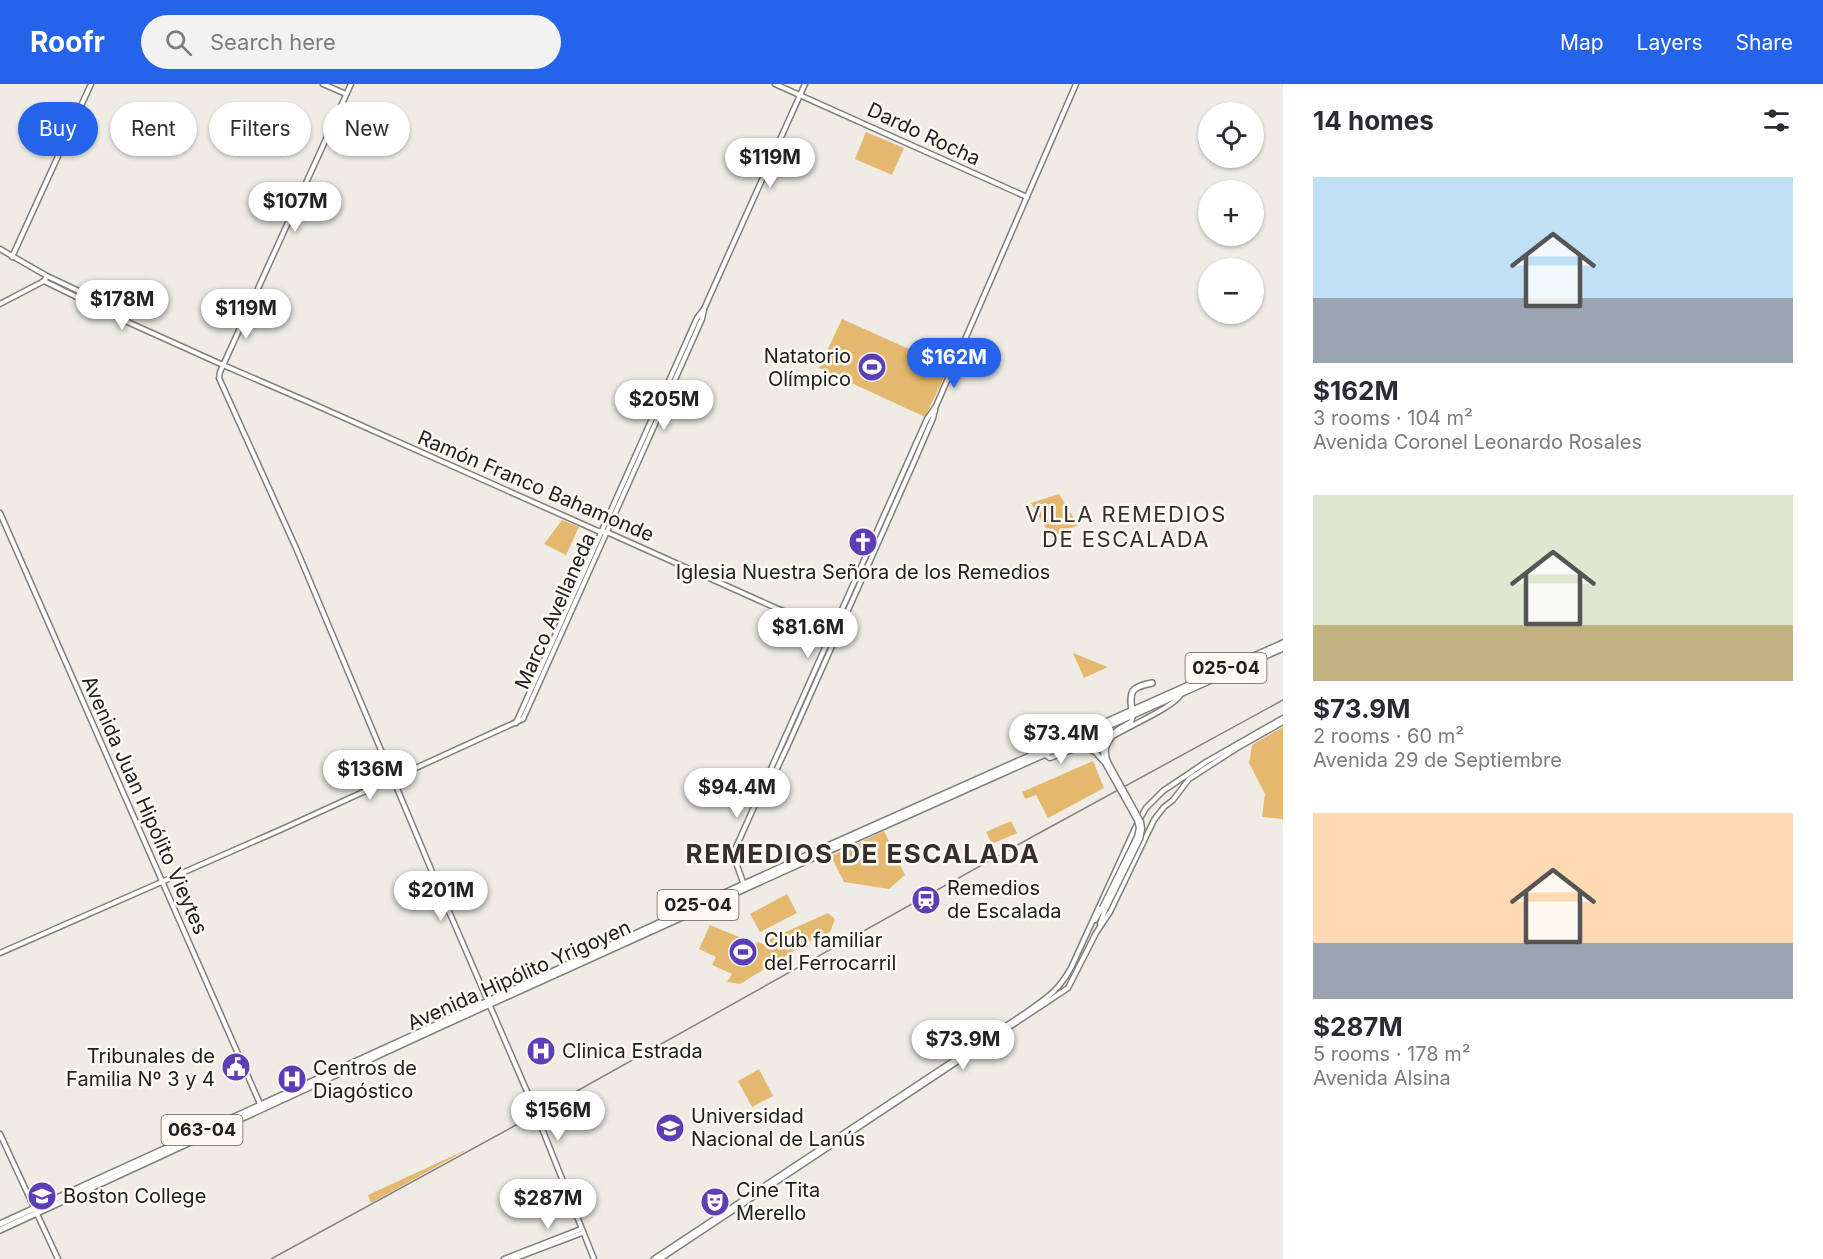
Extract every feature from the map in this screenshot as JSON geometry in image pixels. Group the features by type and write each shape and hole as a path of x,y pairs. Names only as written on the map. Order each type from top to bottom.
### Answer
{"main road":[{"name":"Avenida Hipólito Yrigoyen","path":"0,1224 36,1210 1283,643"},
{"name":"Avenida Hipólito Yrigoyen","path":"745,886 1045,755 1131,713 1283,648"},
{"path":"1131,713 1130,698 1135,688 1152,683"},
{"name":"Avenida Hipólito Yrigoyen","path":"0,1230 36,1210"}],"street":[{"path":"12,257 91,84"},
{"path":"323,84 346,94"},
{"path":"351,84 219,376 296,548 531,1103"},
{"name":"Dardo Rocha","path":"775,84 1027,197"},
{"name":"Marco Avellaneda","path":"0,953 393,779 504,729 525,717 604,533 698,329 704,309 805,84"},
{"path":"761,794 767,790 838,633 1076,84"},
{"path":"0,249 84,294 82,300"},
{"path":"0,304 44,281 47,276"},
{"name":"Ramón Franco Bahamonde","path":"44,281 223,365 604,533 838,633"},
{"path":"745,886 733,854 927,419 936,406"},
{"name":"Avenida Juan Hipólito Vieytes","path":"0,513 262,1106"},
{"path":"660,1259 1064,992 1071,985 1096,933 1139,828 1105,763 1102,753 1106,740 1112,733 1177,701 1181,693"},
{"path":"1131,713 1132,724"},
{"path":"1096,933 1110,912 1160,811 1173,800 1185,783 1214,762 1283,720"},
{"path":"1087,936 1097,909 1137,824 1149,805 1163,792 1206,762 1283,720"},
{"path":"654,1259 1024,1014 1054,992 1063,982 1104,909 1142,832 1142,822 1105,754 1109,740 1132,724"},
{"path":"1045,755 1050,758 1083,746 1095,752 1105,763"},
{"path":"541,1126 594,1259"},
{"path":"0,1134 58,1259"},
{"path":"504,1259 581,1231"},
{"path":"513,1259 581,1231"}],"shaded area":[{"path":"866,132 904,148 892,175 855,159"},
{"path":"842,319 949,367 925,417 819,368"},
{"path":"1059,494 1078,525 1051,537 1031,503"},
{"path":"562,520 579,527 566,555 544,544"},
{"path":"1073,653 1108,667 1084,678"},
{"path":"1283,727 1283,819 1262,817 1265,794 1249,763 1252,745"},
{"path":"1093,761 1104,788 1048,818 1036,795 1025,799 1022,792"},
{"path":"1011,821 1017,833 992,844 986,832"},
{"path":"884,831 905,875 889,889 844,882 831,856"},
{"path":"787,894 797,913 760,932 750,914"},
{"name":"Club familiar del Ferrocarril","path":"828,913 835,919 830,932 812,940 740,984 727,982 732,974 712,965 716,957 699,949 710,925 756,944 758,942 765,945 770,939"},
{"path":"759,1069 773,1096 752,1107 738,1081"},
{"path":"470,1148 371,1203 368,1195"}],"tunnel":[{"path":"532,1103 541,1126"}],"railway":[{"path":"271,1259 1283,700"}],"place":[{"name":"Natatorio Olímpico","path":"872,367"},
{"name":"Iglesia Nuestra Señora de los Remedios","path":"863,542"},
{"name":"Remedios de Escalada","path":"926,900"},
{"name":"Club familiar del Ferrocarril","path":"743,952"},
{"name":"Clinica Estrada","path":"541,1051"},
{"name":"Tribunales de Familia Nº 3 y 4","path":"236,1067"},
{"name":"Centros de Diagóstico","path":"292,1079"},
{"name":"Universidad Nacional de Lanús","path":"670,1128"},
{"name":"Boston College","path":"42,1196"},
{"name":"Cine Tita Merello","path":"715,1202"}],"district":[{"name":"VILLA REMEDIOS DE ESCALADA","path":"1126,527"},
{"name":"REMEDIOS DE ESCALADA","path":"863,854"}]}
